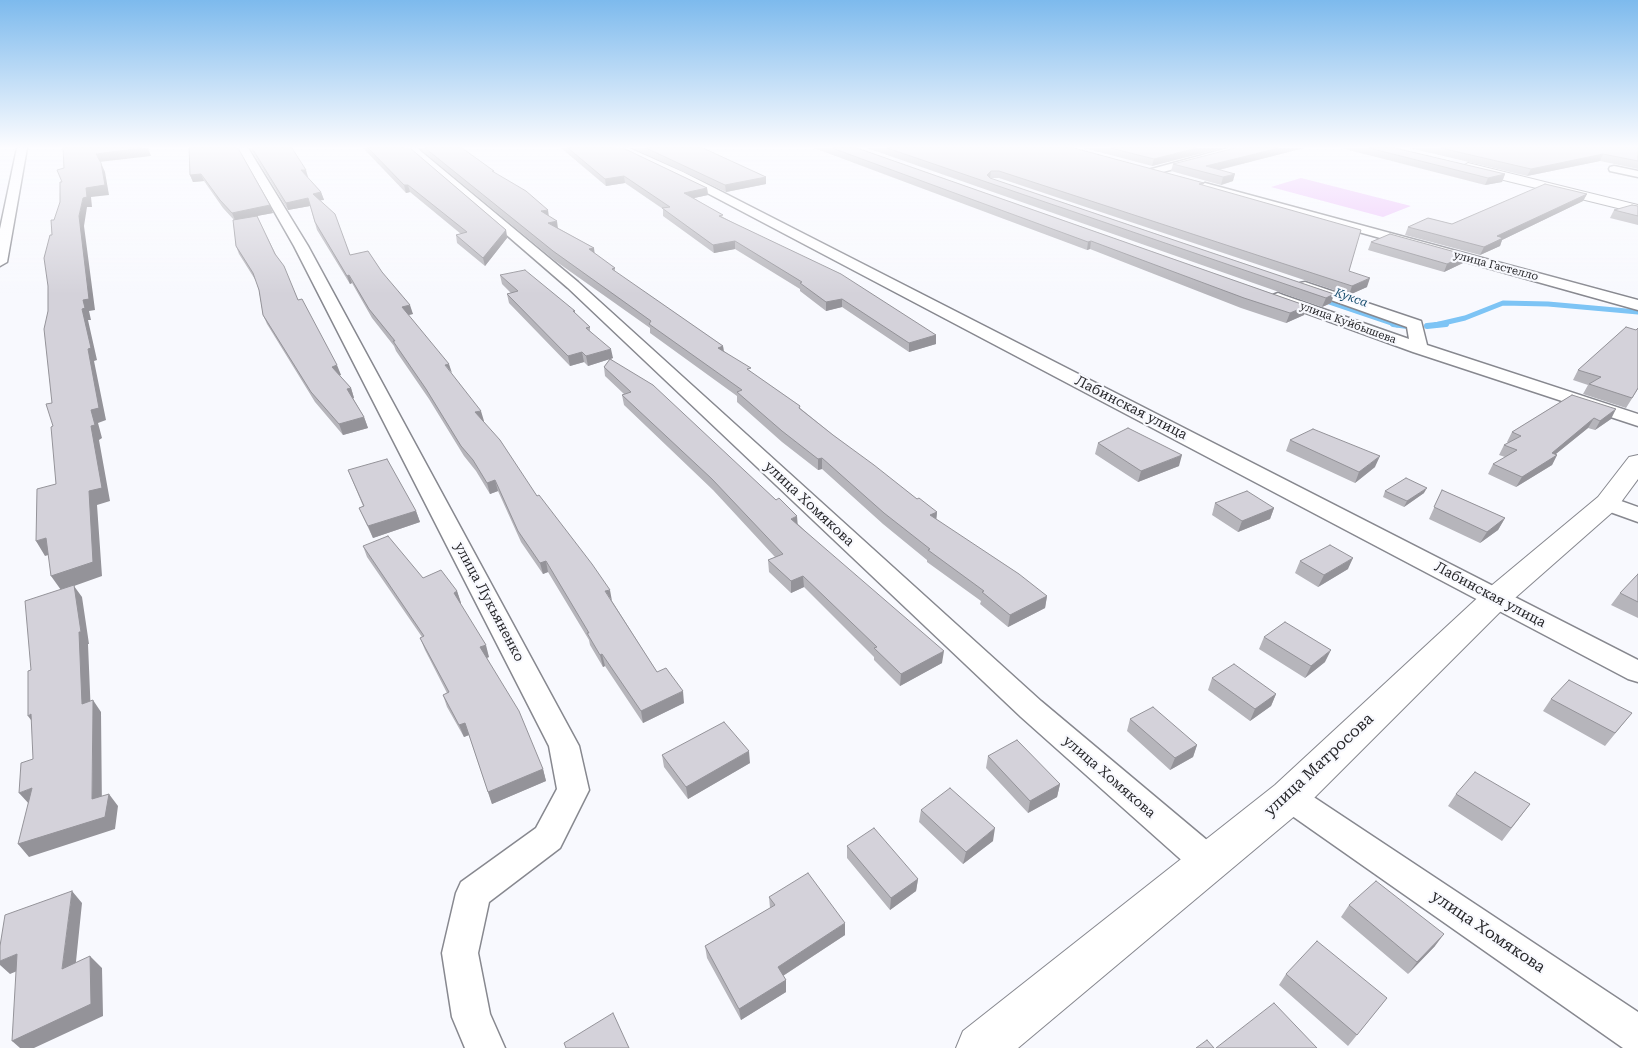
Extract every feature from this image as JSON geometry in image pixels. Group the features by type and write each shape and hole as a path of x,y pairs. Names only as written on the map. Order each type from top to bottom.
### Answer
{"street":[{"path":"0,262 13,197"},
{"name":"улица Лукьяненко","path":"272,197 301,246 564,746 573,790 548,838 472,893 460,953 471,1017 485,1048"},
{"name":"улица Хомякова","path":"468,197 573,285 1031,709 1208,862"},
{"name":"Лабинская улица","path":"724,197 1638,672"},
{"name":"улица Гастелло","path":"1243,197 1638,305"},
{"path":"1592,197 1638,208"},
{"name":"улица Куйбышева","path":"1292,282 1415,324 1419,348"},
{"name":"улица Куйбышева","path":"1261,292 1419,348 1638,420"},
{"name":"улица Матросова","path":"980,1048 1289,797 1496,598 1622,509 1638,462"},
{"name":"улица Хомякова","path":"1289,797 1638,1034"}],"shaded area":[{"path":"1308,197 1375,197 1411,206 1383,217"}],"building":[{"path":"60,197 87,197 83,198 79,216 89,299 83,300 85,308 82,309 91,348 88,349 99,408 91,410 95,425 91,426 102,488 89,491 93,562 51,576 46,538 36,541 37,489 56,484 51,427 53,426 46,404 52,403 44,329 48,311 48,286 44,258 50,235 52,235 51,220 54,220"},
{"path":"218,197 265,197 270,205 232,213"},
{"path":"282,197 316,197 335,214 350,255 368,251 382,272 410,305 402,307 449,364 445,365 481,411 475,412 500,440 537,496 539,495 610,590 605,591 657,672 666,668 683,691 641,711 602,654 600,655 546,561 540,563 518,531 495,480 487,483 393,341 395,341 369,309 349,275 347,276 315,222 308,198 286,203"},
{"path":"423,197 467,197 506,230 483,258 456,235 467,232"},
{"path":"486,197 533,197 548,210 541,211 557,221 548,223 594,248 589,249 615,268 612,269 723,346 718,348 751,368 747,369 800,406 799,408 833,435 937,512 930,515 1019,574 1047,596 1010,615 982,592 984,591 928,550 930,549 884,513 822,458 818,459 782,431 737,392 742,390 649,324 651,321 553,251"},
{"path":"655,197 691,197 723,215 719,216 841,274 936,335 909,343 842,299 826,302 800,283 802,282 735,241 713,245 662,208 670,207"},
{"path":"965,197 996,197 1307,306 1290,313 1244,298 1091,241 1088,242"},
{"path":"1030,197 1046,197 1334,294 1326,298"},
{"path":"1079,197 1244,197 1361,230 1349,271 1370,278 1352,286"},
{"path":"1515,197 1581,197 1497,236 1503,238 1484,247 1408,227 1428,218 1452,224"},
{"path":"1632,205 1638,206 1638,216 1614,210"},
{"path":"257,216 275,254 284,266 298,300 302,299 337,365 332,367 351,388 347,389 364,417 339,424 311,392 263,315 259,290 253,273 236,246 233,220"},
{"path":"1390,234 1466,255 1447,264 1371,242"},
{"path":"525,270 575,311 573,311 590,327 586,328 611,349 586,356 582,352 568,356 507,294 518,291 500,275"},
{"path":"1626,327 1636,330 1638,328 1638,388 1632,398 1589,384 1601,377 1578,370"},
{"path":"610,359 653,385 776,500 779,498 797,516 791,519 944,651 901,674 874,648 877,647 803,576 791,581 768,560 783,554 712,479 622,395 631,392 604,367"},
{"path":"1572,395 1616,409 1600,421 1594,418 1552,453 1557,455 1522,477 1493,464 1517,450 1504,445 1521,436 1512,432"},
{"path":"1128,428 1182,455 1141,471 1098,443"},
{"path":"1313,429 1380,456 1359,472 1290,440"},
{"path":"387,459 416,511 368,526 359,508 364,506 348,470"},
{"path":"1406,478 1427,488 1407,501 1385,491"},
{"path":"1442,490 1505,518 1487,532 1434,507"},
{"path":"1247,491 1274,508 1242,521 1215,503"},
{"path":"388,536 423,578 441,570 457,591 454,593 486,645 480,647 519,711 543,769 488,792 465,723 459,725 443,695 449,692 420,638 424,636 363,546"},
{"path":"1330,545 1353,558 1324,575 1300,561"},
{"path":"1638,574 1638,602 1620,593"},
{"path":"74,585 81,632 79,632 82,704 93,700 92,799 109,794 105,817 18,844 32,788 19,793 21,763 33,759 31,714 28,716 28,671 31,670 25,601"},
{"path":"1285,622 1331,650 1311,666 1264,637"},
{"path":"1234,664 1276,694 1255,709 1212,678"},
{"path":"1569,680 1632,713 1615,733 1551,699"},
{"path":"1153,707 1197,745 1175,758 1130,719"},
{"path":"724,722 749,751 686,787 662,755"},
{"path":"1017,740 1060,784 1030,801 988,756"},
{"path":"1475,772 1530,804 1511,828 1456,794"},
{"path":"950,788 995,828 966,852 921,810"},
{"path":"874,828 918,879 891,898 847,846"},
{"path":"808,873 845,923 778,967 786,980 739,1009 705,946 775,905 769,897"},
{"path":"1376,881 1444,934 1417,962 1349,905"},
{"path":"72,891 62,969 90,956 91,1004 12,1041 17,954 0,961 0,946 5,915"},
{"path":"1317,941 1387,998 1357,1035 1286,974"},
{"path":"1274,1003 1317,1048 1216,1048"},
{"path":"613,1013 629,1048 566,1048 564,1043"},
{"path":"1207,1040 1214,1048 1196,1048"}],"waterway":[{"name":"Кукса","path":"1323,300 1395,324"},
{"name":"Кукса","path":"1435,325 1465,318 1503,303 1548,304 1638,312"},
{"name":"Кукса","path":"1395,324 1414,327"},
{"name":"Кукса","path":"1427,326 1446,324"}]}
